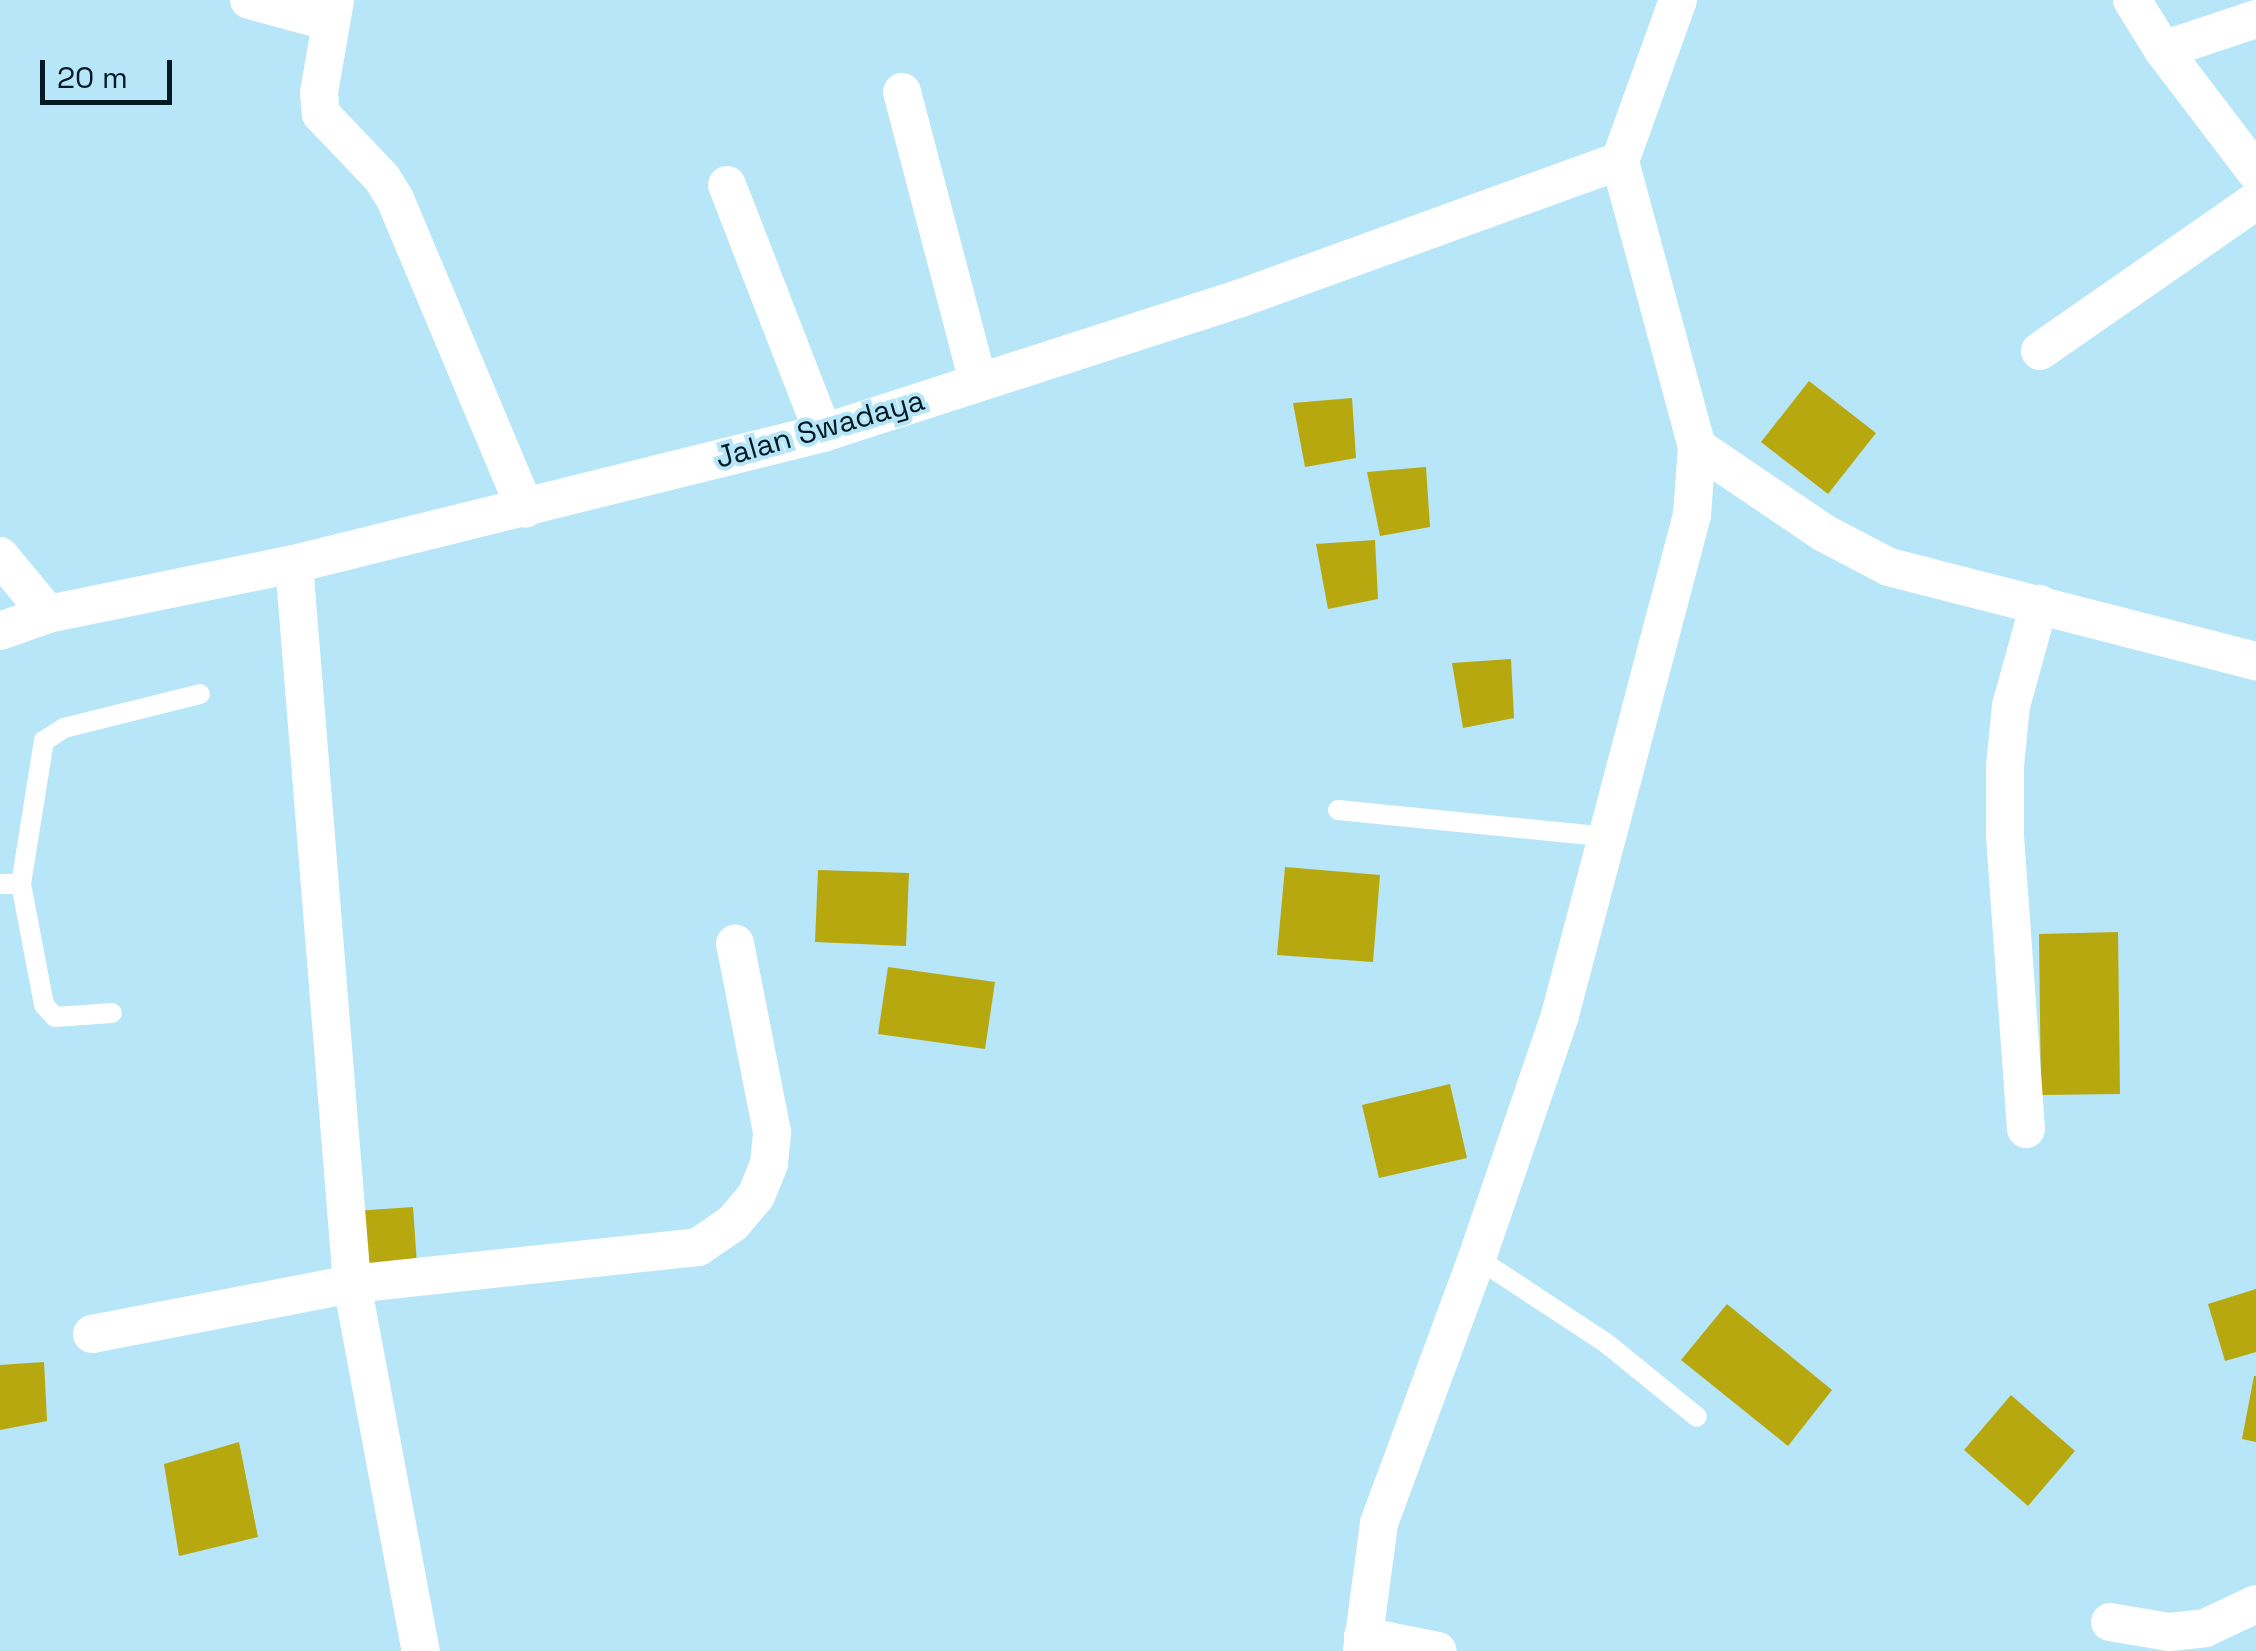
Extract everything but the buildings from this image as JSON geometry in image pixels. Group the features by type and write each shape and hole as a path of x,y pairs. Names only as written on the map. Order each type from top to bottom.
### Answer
{"street":[{"path":"249,0 332,11 319,93 322,114 382,178 394,199 525,509"},
{"path":"2132,0 2164,50 2256,172"},
{"path":"1438,1651 1362,1644 1379,1523 1478,1258 1560,1014 1692,515 1697,448 1620,160 1669,4"},
{"path":"2164,50 2256,19"},
{"path":"902,92 978,381"},
{"name":"Jalan Swadaya","path":"0,631 48,614 294,564 823,433 1241,298 1620,160"},
{"path":"727,184 823,433"},
{"path":"2040,351 2256,201"},
{"path":"1697,448 1824,533 1888,566 2256,660"},
{"path":"0,556 48,614"},
{"path":"294,564 352,1284 421,1651"},
{"path":"2026,1129 2005,835 2005,766 2011,706 2039,604"},
{"path":"92,1334 352,1284 698,1247 733,1223 756,1196 769,1163 772,1132 735,944"},
{"path":"2110,1622 2169,1632 2205,1628 2256,1604"}],"lane":[{"path":"112,1013 55,1017 44,1005 11,884 44,741 64,728 200,694"},
{"path":"1338,810 1608,838"},
{"path":"1478,1258 1606,1343 1697,1417"}]}
